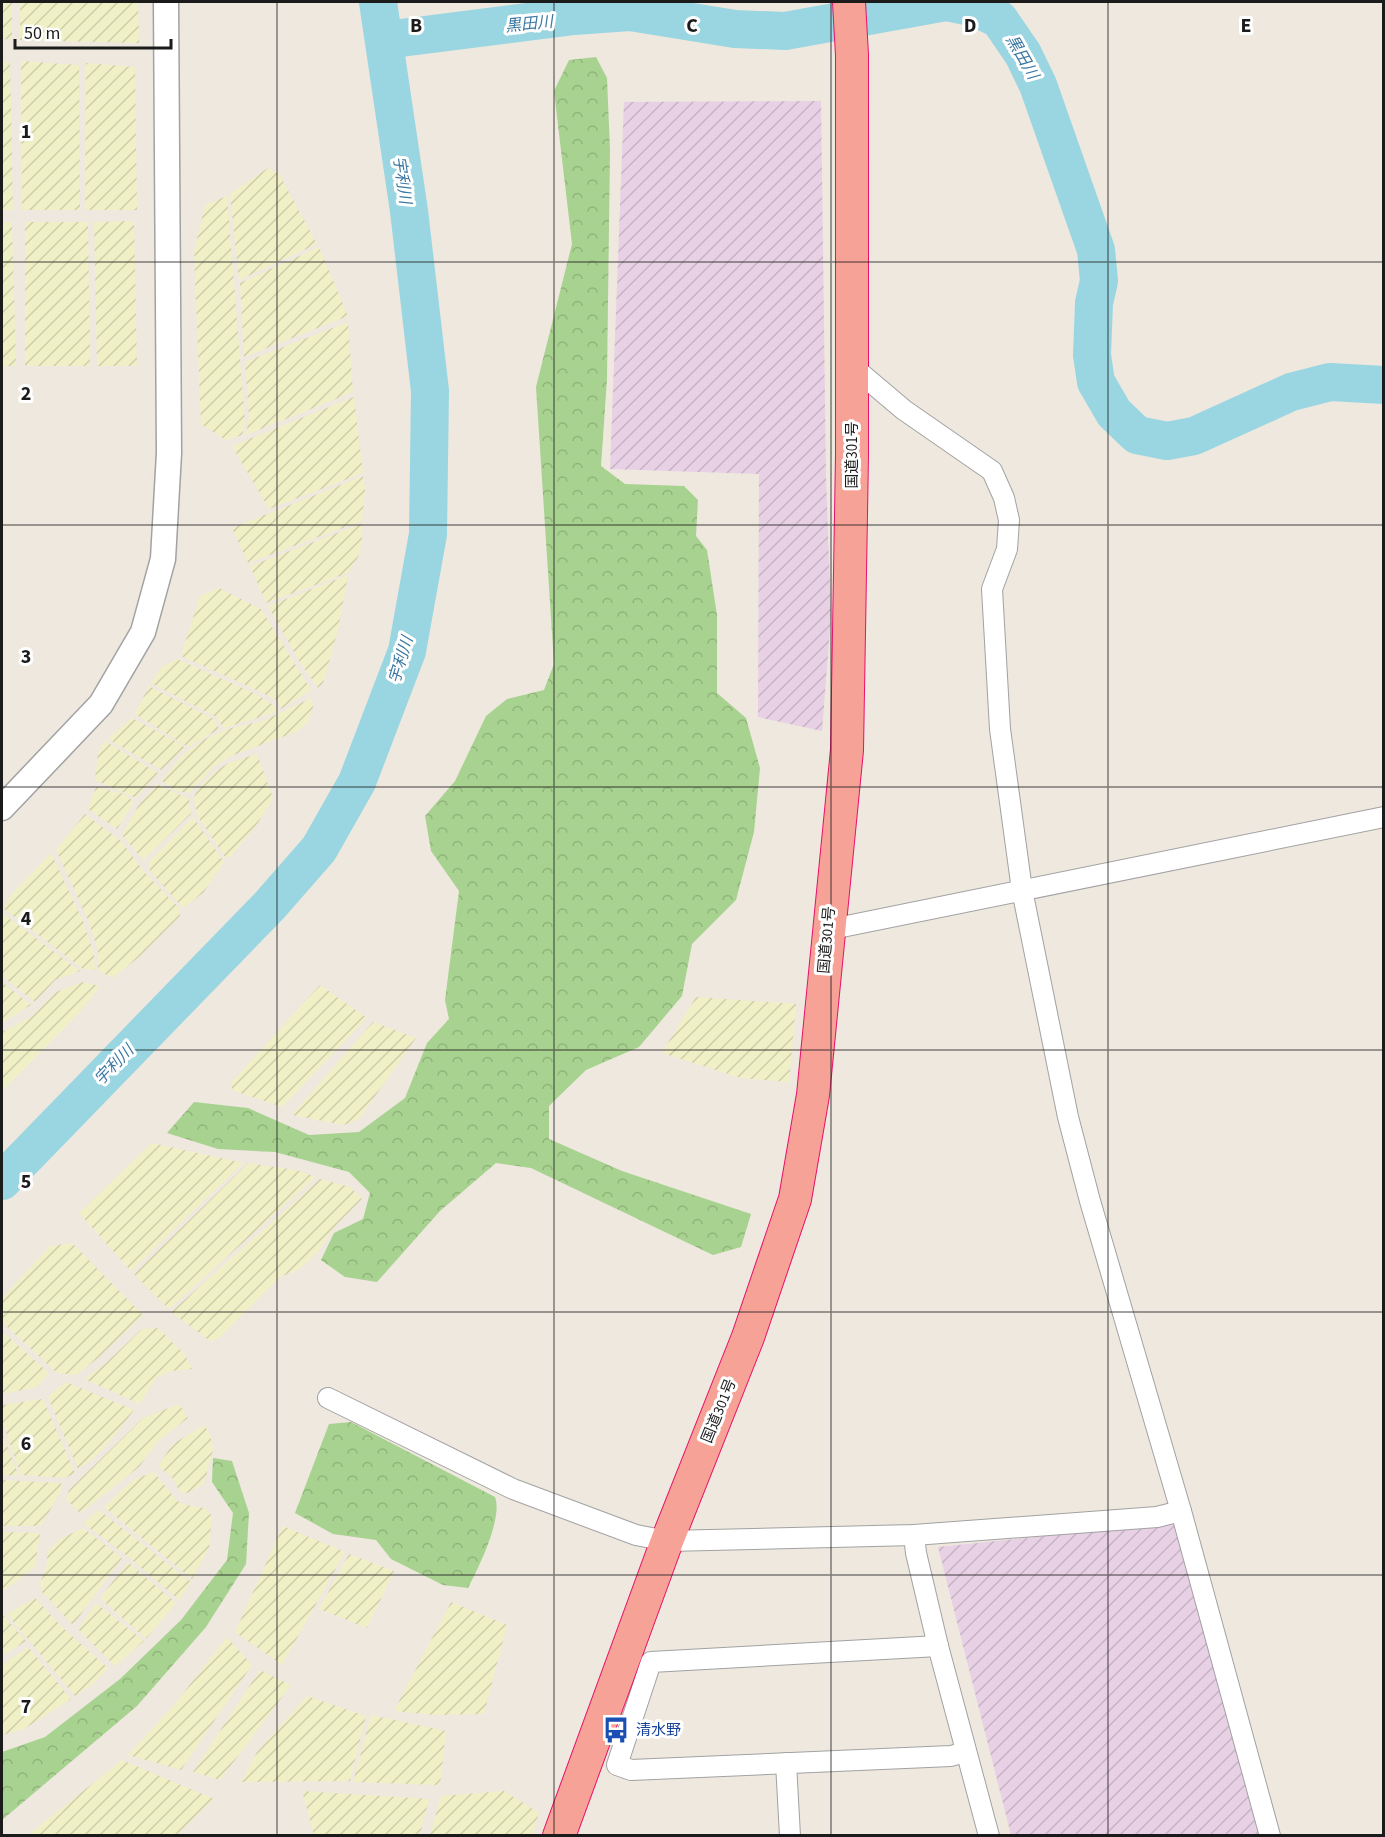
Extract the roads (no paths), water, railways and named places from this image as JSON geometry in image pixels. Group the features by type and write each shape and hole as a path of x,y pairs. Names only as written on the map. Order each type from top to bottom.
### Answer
{"highway":[{"name":"国道301号","path":"559,1836 667,1541 748,1337 795,1199 813,1095 827,930 847,750 852,370 852,55 849,2"}],"street":[{"path":"2,808 101,704 143,632 163,559 169,453 166,2"},
{"path":"852,370 859,372 903,410 992,471 1004,498 1009,520 1007,549 992,589 1000,729 1022,890 1068,1117 1090,1201 1181,1511 1270,1836"},
{"path":"827,930 1383,817"},
{"path":"328,1398 513,1489 636,1535 667,1541 914,1535 1157,1517 1181,1511"},
{"path":"914,1535 916,1553 938,1646 989,1836"},
{"path":"938,1646 651,1662 617,1765 631,1770 951,1756 965,1752"},
{"path":"786,1763 790,1836"}],"waterway":[{"name":"宇利川","path":"2,1181 270,905 319,849 357,782 407,651 428,534 430,391 409,211 378,2"},
{"name":"黒田川","path":"385,40 574,16 630,12 735,29 785,31 946,2 975,8 999,19 1023,54 1038,85 1096,250 1099,281 1094,303 1092,355 1096,382 1114,413 1137,435 1167,441 1194,436 1291,392 1330,382 1384,385"}],"place":[{"name":"清水野","path":"616,1730"}]}
